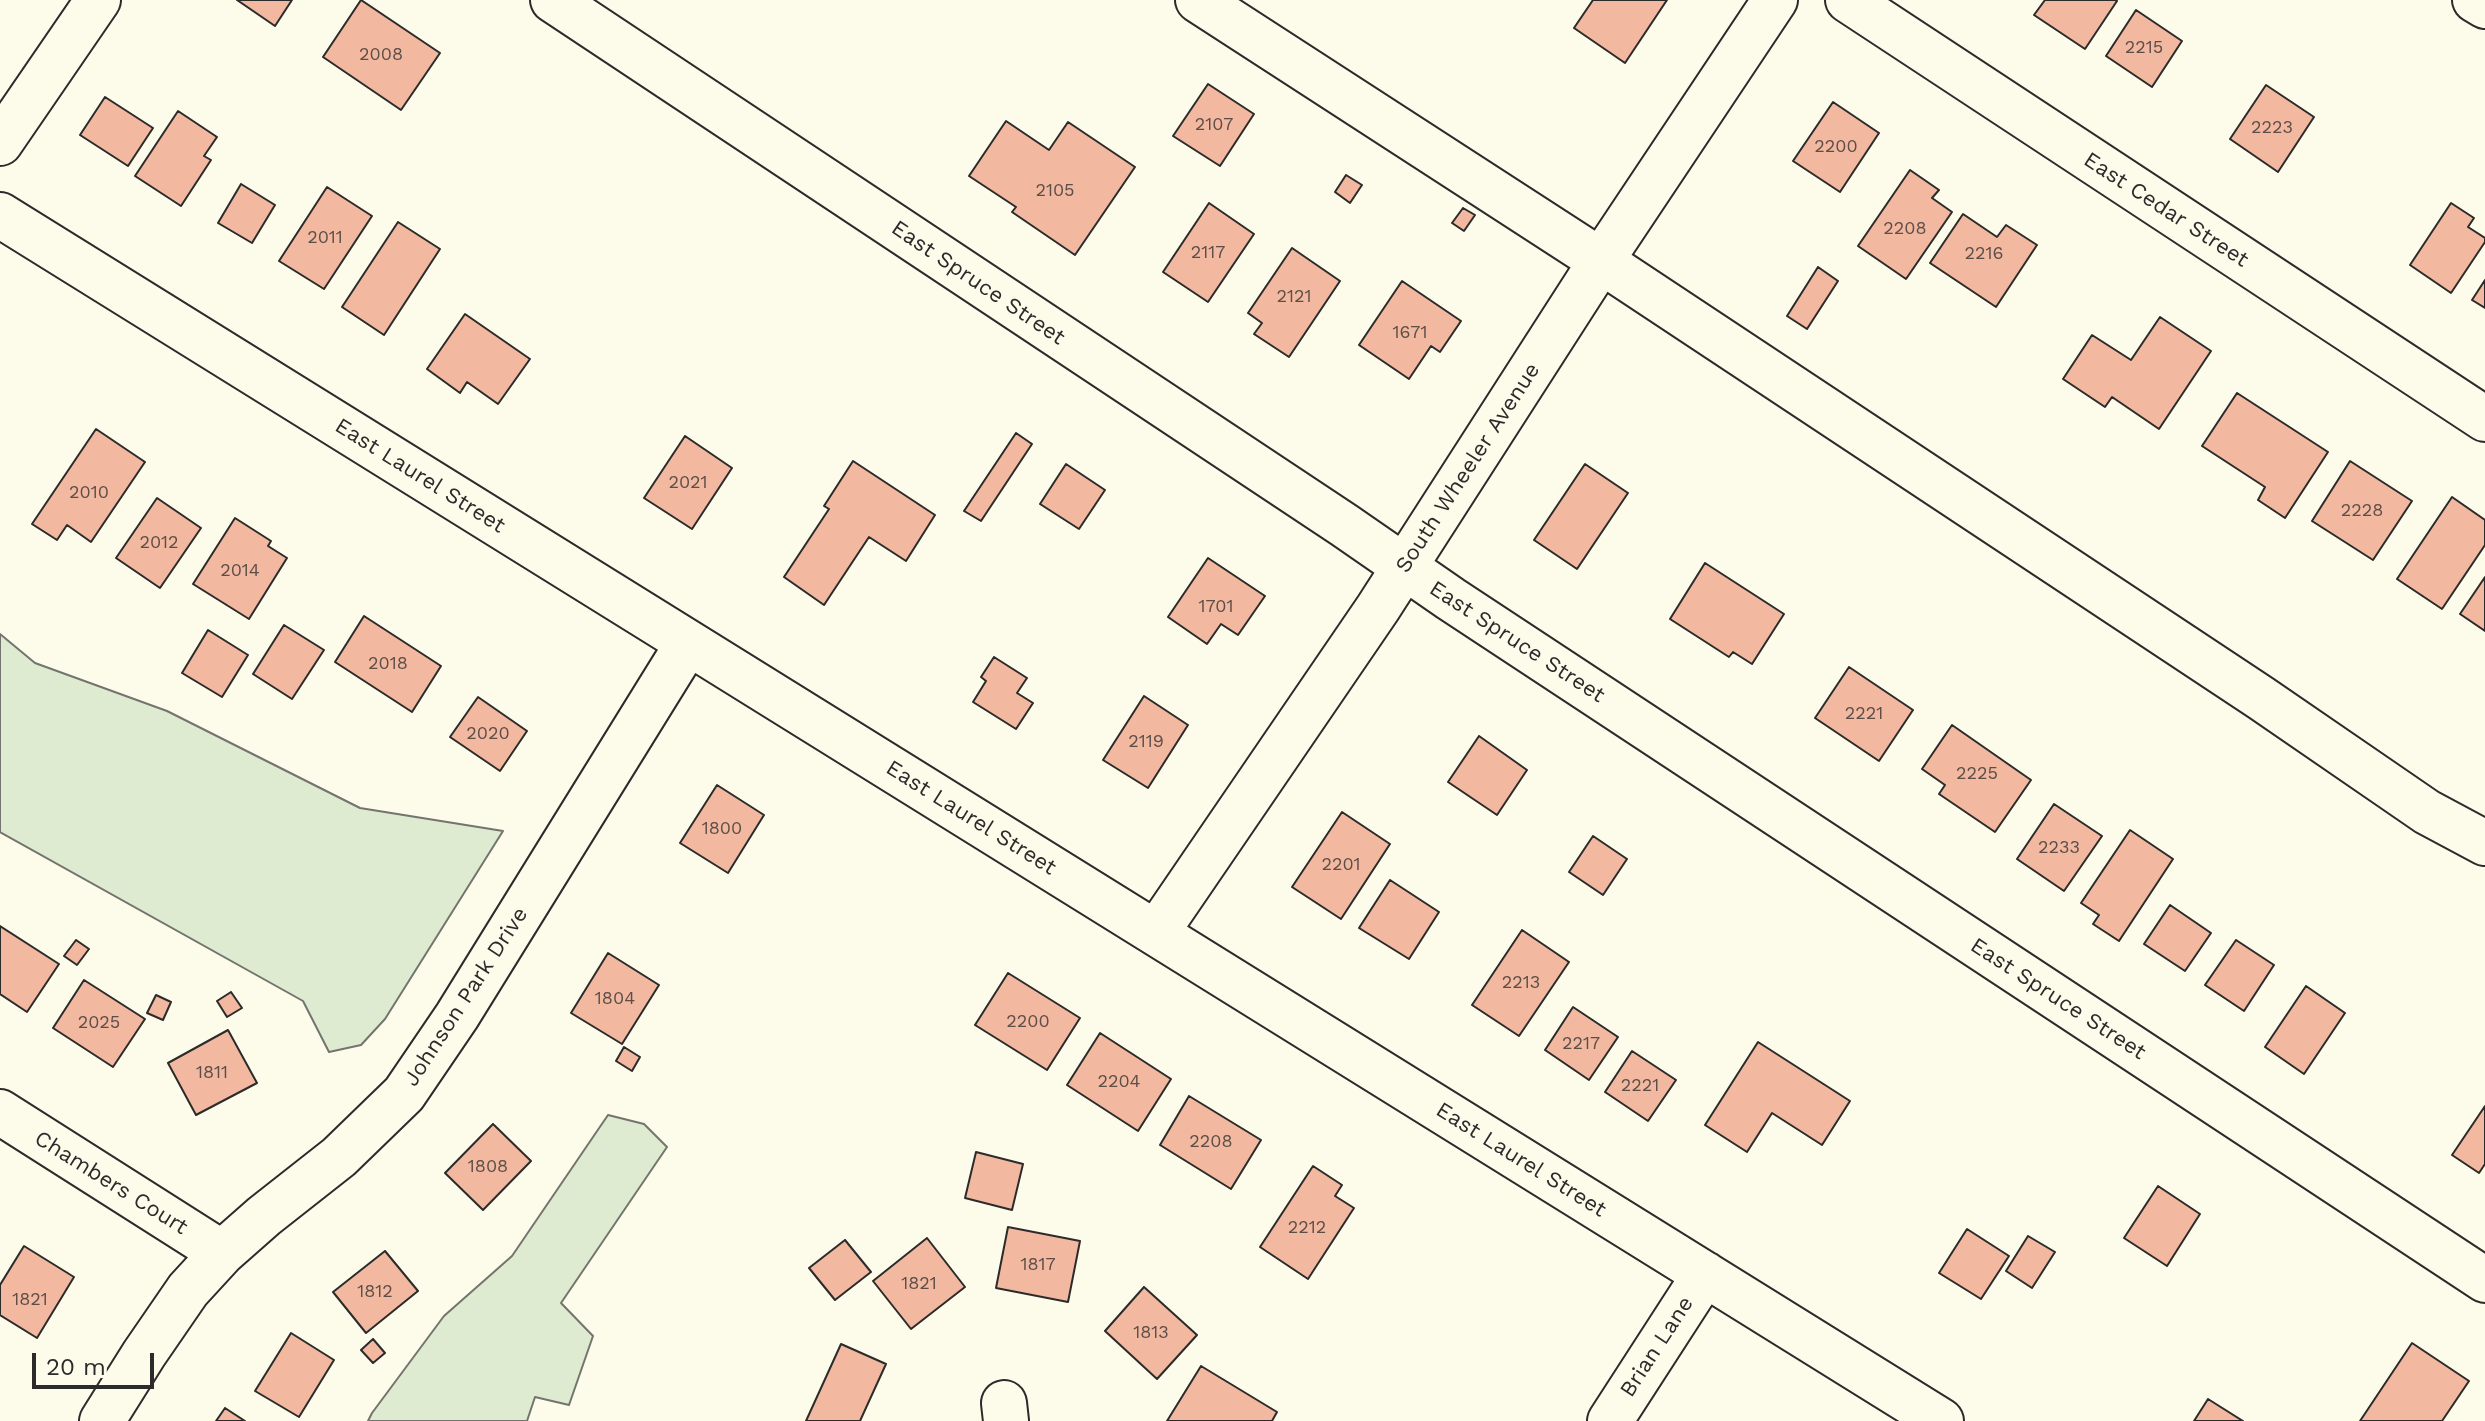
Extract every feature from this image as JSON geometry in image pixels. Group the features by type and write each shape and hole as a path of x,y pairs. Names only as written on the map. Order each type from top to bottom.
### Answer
{"street":[{"path":"0,143 98,0"},
{"name":"East Spruce Street","path":"553,0 1344,525 1404,568 2485,1280"},
{"path":"1198,0 1601,261 2235,680 2427,812 2485,843"},
{"name":"South Wheeler Avenue","path":"1156,933 1404,568 1601,261 1775,0"},
{"name":"East Cedar Street","path":"1848,0 2485,419"},
{"path":"2475,0 2485,6"},
{"name":"East Laurel Street","path":"0,215 1941,1421"},
{"name":"Johnson Park Drive","path":"102,1421 188,1290 222,1253 339,1157 404,1094 457,1016 688,643"},
{"name":"Chambers Court","path":"0,1112 222,1253"},
{"name":"Brian Lane","path":"1610,1421 1705,1274"}],"green space":[{"path":"0,634 35,663 167,711 360,808 503,831 385,1019 361,1045 329,1052 303,1001 0,832"},
{"path":"608,1115 644,1124 667,1147 561,1303 593,1336 569,1405 535,1397 527,1421 368,1421 444,1316 512,1256"}],"building":[{"path":"237,0 292,0 275,26"},
{"path":"361,0 440,53 401,110 323,57"},
{"path":"1593,0 1667,0 1625,63 1574,28"},
{"path":"2045,0 2117,1 2085,49 2034,15"},
{"path":"2136,10 2182,41 2152,87 2106,56"},
{"path":"1208,84 1254,114 1220,166 1173,136"},
{"path":"2266,85 2314,117 2278,172 2230,139"},
{"path":"105,97 153,128 128,166 80,135"},
{"path":"1833,102 1879,133 1840,192 1793,161"},
{"path":"178,111 217,137 204,156 211,160 181,206 135,176"},
{"path":"1006,121 1049,150 1068,122 1135,167 1075,255 1012,212 1016,207 969,176"},
{"path":"1910,170 1939,190 1932,198 1952,212 1906,279 1858,246"},
{"path":"1346,175 1362,185 1350,203 1335,192"},
{"path":"241,184 275,205 252,243 218,223"},
{"path":"327,187 372,216 324,289 279,261"},
{"path":"1209,203 1254,234 1208,302 1163,272"},
{"path":"2451,203 2474,218 2468,227 2485,238 2485,242 2451,293 2410,265"},
{"path":"1463,208 1475,215 1464,231 1452,223"},
{"path":"1963,214 1997,237 2006,225 2037,245 1996,307 1930,263"},
{"path":"398,222 440,249 384,335 342,307"},
{"path":"1292,248 1340,281 1289,357 1254,334 1262,323 1248,313"},
{"path":"1818,267 1838,281 1807,329 1787,316"},
{"path":"2485,280 2485,308 2472,300"},
{"path":"1402,281 1461,321 1440,352 1431,346 1409,379 1359,345"},
{"path":"465,314 530,359 498,404 467,382 460,393 427,369"},
{"path":"2160,317 2211,351 2159,429 2112,397 2105,407 2063,379 2092,335 2131,360"},
{"path":"2237,393 2328,452 2285,518 2258,500 2265,487 2202,446"},
{"path":"96,429 145,462 91,542 67,525 57,540 32,524"},
{"path":"1016,433 1032,444 981,521 964,511"},
{"path":"685,436 732,468 692,529 644,498"},
{"path":"853,461 935,515 906,561 869,537 824,605 784,577 829,509 824,506"},
{"path":"2350,461 2412,501 2373,560 2312,521"},
{"path":"1066,464 1105,490 1079,529 1040,504"},
{"path":"1585,464 1628,493 1577,569 1534,540"},
{"path":"2452,497 2485,520 2485,545 2442,609 2397,579"},
{"path":"157,498 201,528 160,588 116,558"},
{"path":"235,518 271,541 268,546 287,558 249,619 193,584"},
{"path":"1208,558 1265,596 1238,635 1221,624 1207,644 1168,617"},
{"path":"1705,563 1784,614 1752,664 1733,652 1729,657 1670,619"},
{"path":"2485,577 2485,631 2460,614"},
{"path":"364,616 441,666 412,712 335,662"},
{"path":"284,625 324,650 292,699 253,674"},
{"path":"208,630 248,655 222,697 182,673"},
{"path":"994,657 1027,678 1017,693 1033,703 1016,729 973,702 986,681 981,677"},
{"path":"1849,667 1913,710 1879,761 1815,718"},
{"path":"1144,696 1188,725 1148,788 1103,760"},
{"path":"478,697 527,731 500,771 450,737"},
{"path":"1952,725 2031,780 1995,832 1939,794 1945,785 1922,769"},
{"path":"1479,736 1527,770 1497,815 1448,782"},
{"path":"717,785 764,815 728,873 680,843"},
{"path":"2054,804 2102,836 2064,891 2017,859"},
{"path":"1342,812 1390,844 1341,919 1292,887"},
{"path":"2130,830 2173,859 2119,941 2093,924 2099,915 2081,903"},
{"path":"1593,836 1627,859 1603,895 1569,872"},
{"path":"1390,880 1439,912 1409,959 1359,928"},
{"path":"2170,905 2211,933 2185,971 2144,944"},
{"path":"0,926 59,964 27,1012 0,994"},
{"path":"1522,930 1569,962 1519,1036 1472,1005"},
{"path":"76,940 89,949 77,965 64,956"},
{"path":"2236,940 2274,965 2244,1011 2205,985"},
{"path":"608,953 659,985 622,1044 571,1013"},
{"path":"1008,973 1080,1018 1047,1070 975,1025"},
{"path":"84,980 145,1019 113,1067 53,1028"},
{"path":"2306,986 2345,1013 2304,1074 2265,1047"},
{"path":"231,992 242,1008 227,1017 217,1001"},
{"path":"156,995 171,1002 163,1020 147,1013"},
{"path":"1573,1007 1618,1037 1589,1080 1545,1050"},
{"path":"228,1030 257,1083 196,1115 168,1063"},
{"path":"1100,1033 1171,1079 1138,1131 1067,1085"},
{"path":"1758,1042 1850,1101 1822,1145 1772,1113 1747,1152 1705,1125"},
{"path":"624,1047 640,1057 632,1071 616,1061"},
{"path":"1632,1051 1676,1080 1648,1121 1605,1092"},
{"path":"1189,1096 1261,1140 1231,1189 1160,1145"},
{"path":"2485,1106 2485,1164 2479,1173 2452,1155"},
{"path":"493,1124 531,1161 483,1210 445,1173"},
{"path":"976,1152 1023,1164 1012,1210 965,1198"},
{"path":"1313,1166 1342,1185 1335,1196 1354,1208 1308,1279 1260,1247"},
{"path":"2158,1186 2200,1214 2167,1266 2124,1238"},
{"path":"1008,1227 1080,1241 1068,1302 996,1288"},
{"path":"1967,1229 2009,1256 1981,1299 1939,1273"},
{"path":"2028,1236 2055,1252 2032,1288 2006,1271"},
{"path":"927,1238 965,1287 911,1329 873,1281"},
{"path":"845,1240 871,1272 835,1300 809,1268"},
{"path":"24,1246 74,1277 37,1338 0,1315 0,1285"},
{"path":"385,1251 418,1291 366,1333 333,1292"},
{"path":"1144,1287 1197,1335 1157,1379 1105,1331"},
{"path":"291,1333 334,1360 299,1417 255,1391"},
{"path":"373,1339 385,1353 373,1363 361,1350"},
{"path":"2412,1343 2469,1381 2442,1421 2360,1421"},
{"path":"841,1344 886,1364 860,1421 806,1421"},
{"path":"1201,1366 1277,1412 1272,1421 1167,1421"},
{"path":"2208,1399 2243,1421 2194,1421"},
{"path":"225,1408 245,1421 216,1421"}]}
